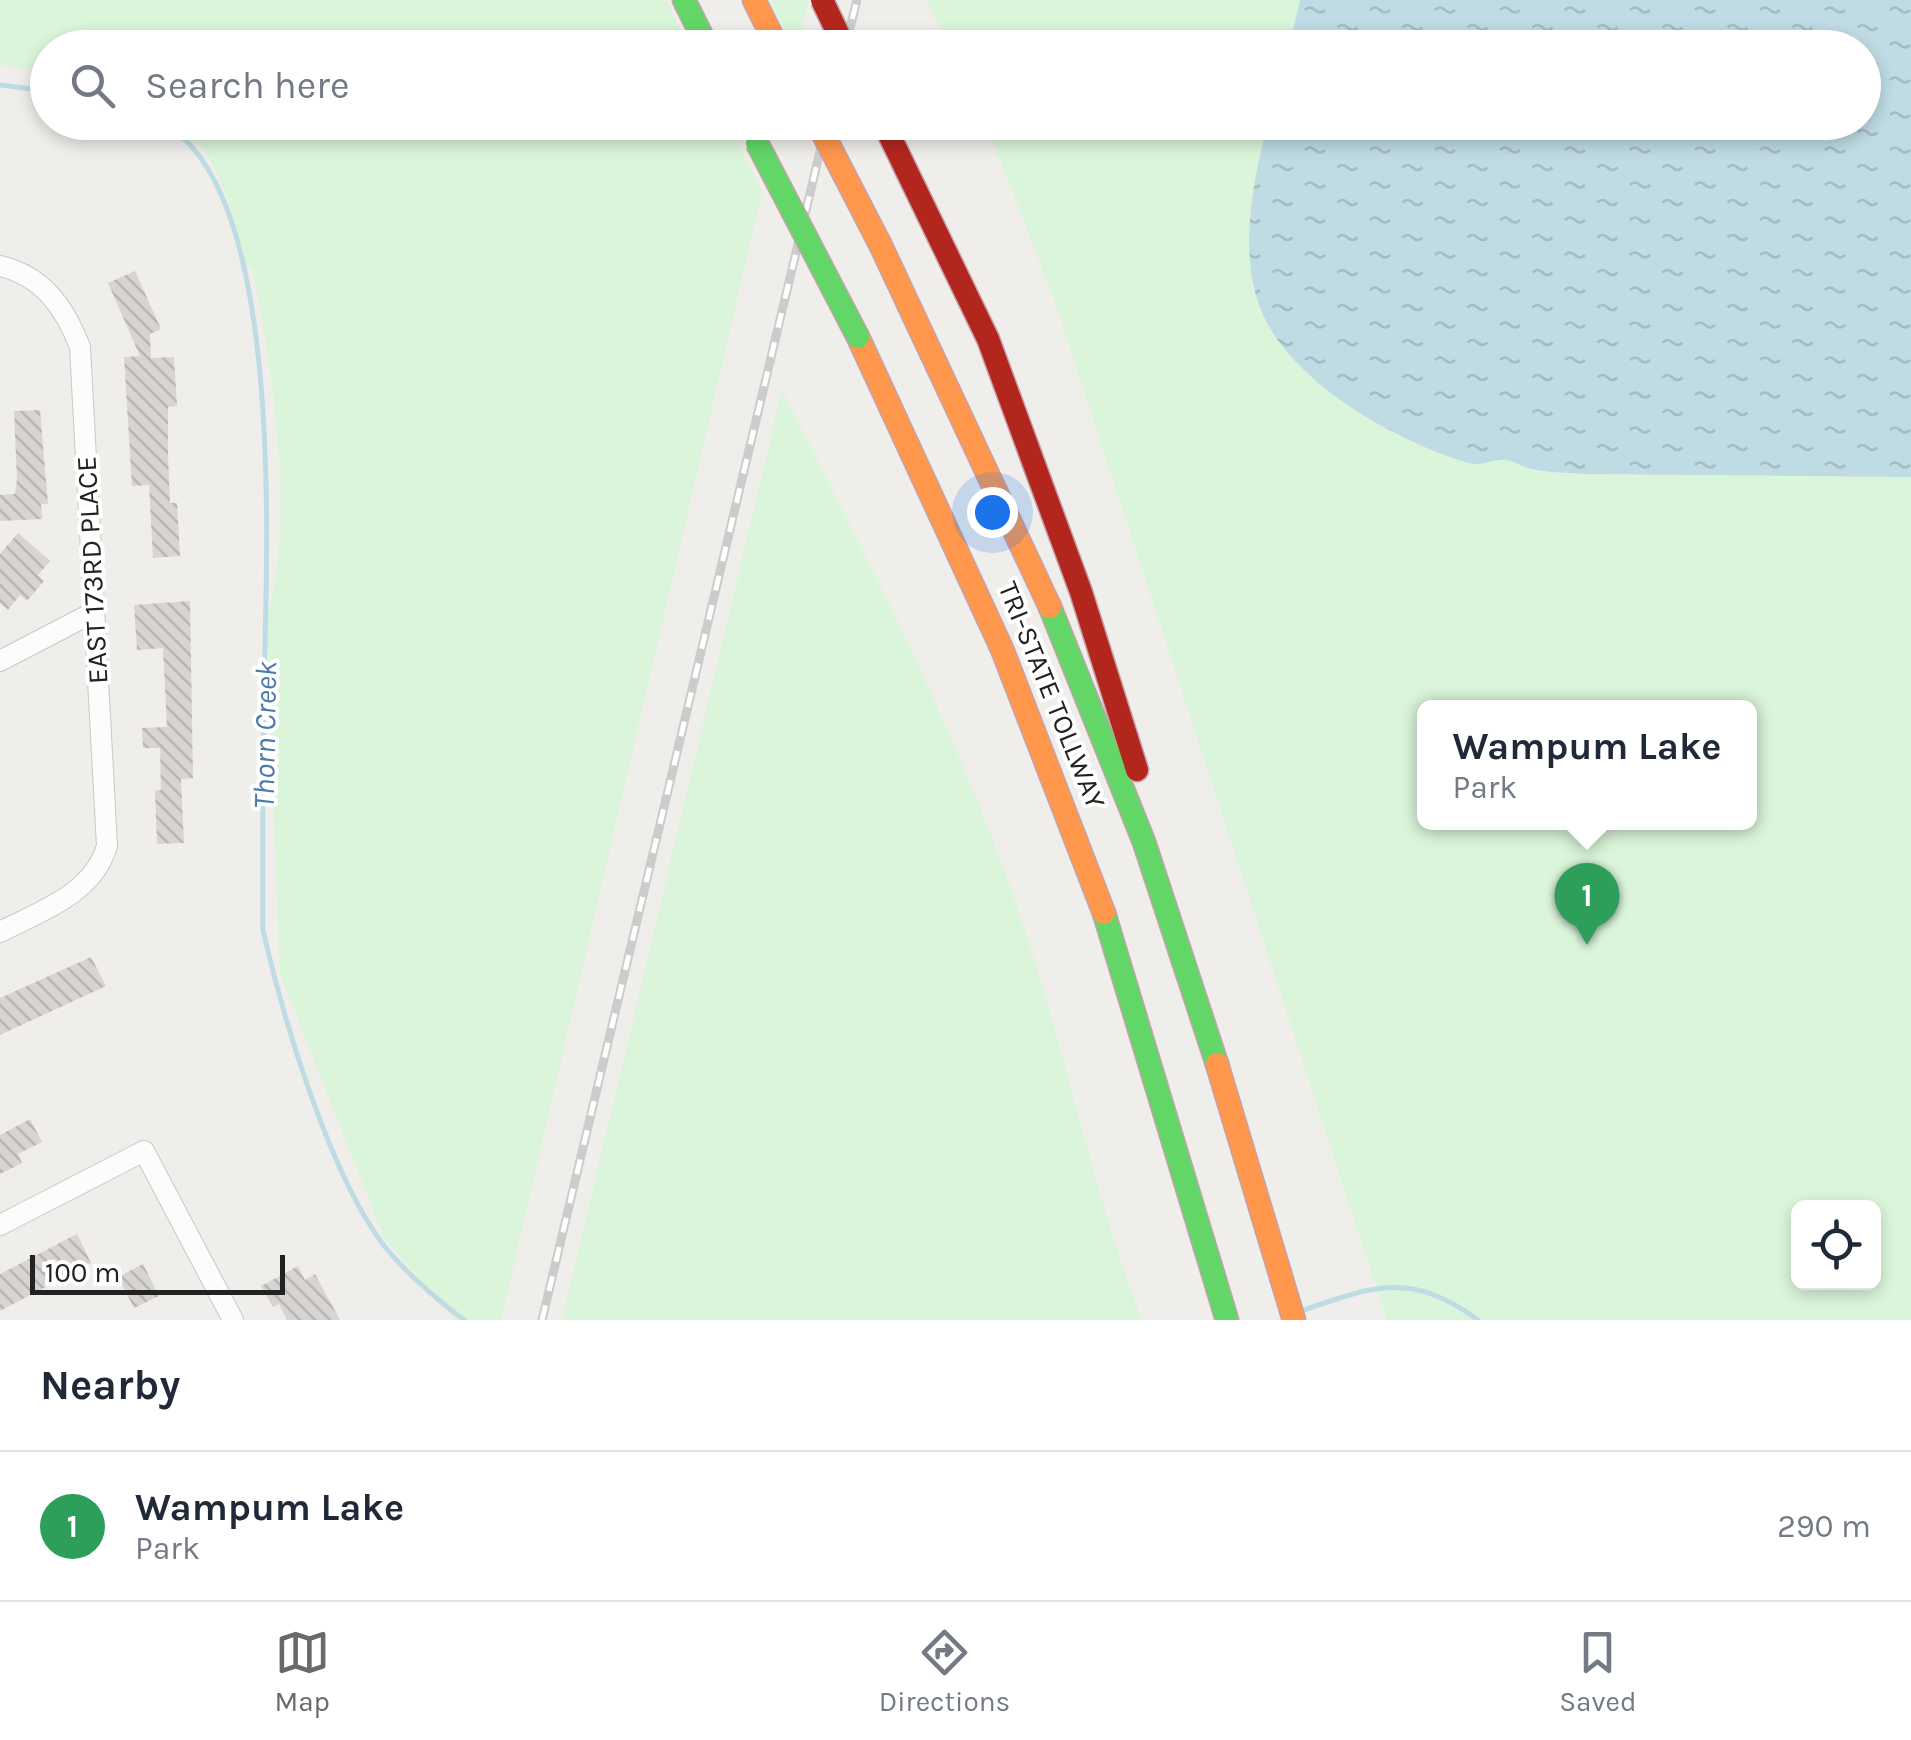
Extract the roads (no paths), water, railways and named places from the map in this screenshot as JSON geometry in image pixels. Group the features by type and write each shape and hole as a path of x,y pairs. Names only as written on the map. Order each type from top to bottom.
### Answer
{"highway":[{"path":"754,0 769,30"},
{"path":"822,0 837,30"},
{"path":"684,1 699,30"},
{"name":"TRI-STATE TOLLWAY","path":"756,140 934,492 1014,675 1125,974 1149,1138 1196,1255"},
{"name":"TRI-STATE TOLLWAY","path":"826,140 988,464 1059,624 1183,956 1294,1320"},
{"path":"892,140 988,339 1081,592 1124,718 1183,956"},
{"path":"1196,1255 1203,1320"},
{"path":"1196,1255 1228,1320"}],"street":[{"name":"EAST 173RD PLACE","path":"0,266 27,274 42,286 63,311 80,347 107,826 102,866 65,898 0,932"},
{"path":"0,661 94,612"},
{"path":"0,1225 144,1151 233,1320"}],"water":[{"path":"1300,0 1911,0 1911,477 1581,474 1534,470 1507,460 1469,463 1380,425 1321,385 1275,337 1261,310 1250,265 1250,216 1264,140 1881,140 1881,30 1293,30"}],"waterway":[{"name":"Thorn Creek","path":"0,85 30,89"},
{"name":"Thorn Creek","path":"180,140 201,158 230,218 249,294 261,380 267,555 263,930 311,1095 365,1217 403,1267 464,1320"},
{"name":"Thorn Creek","path":"1304,1310 1352,1294 1413,1289 1455,1305 1478,1320"}],"railway":[{"path":"850,30 857,0"},
{"path":"542,1320 823,140"}],"place":[{"name":"Wampum Lake","path":"1587,945"}]}
